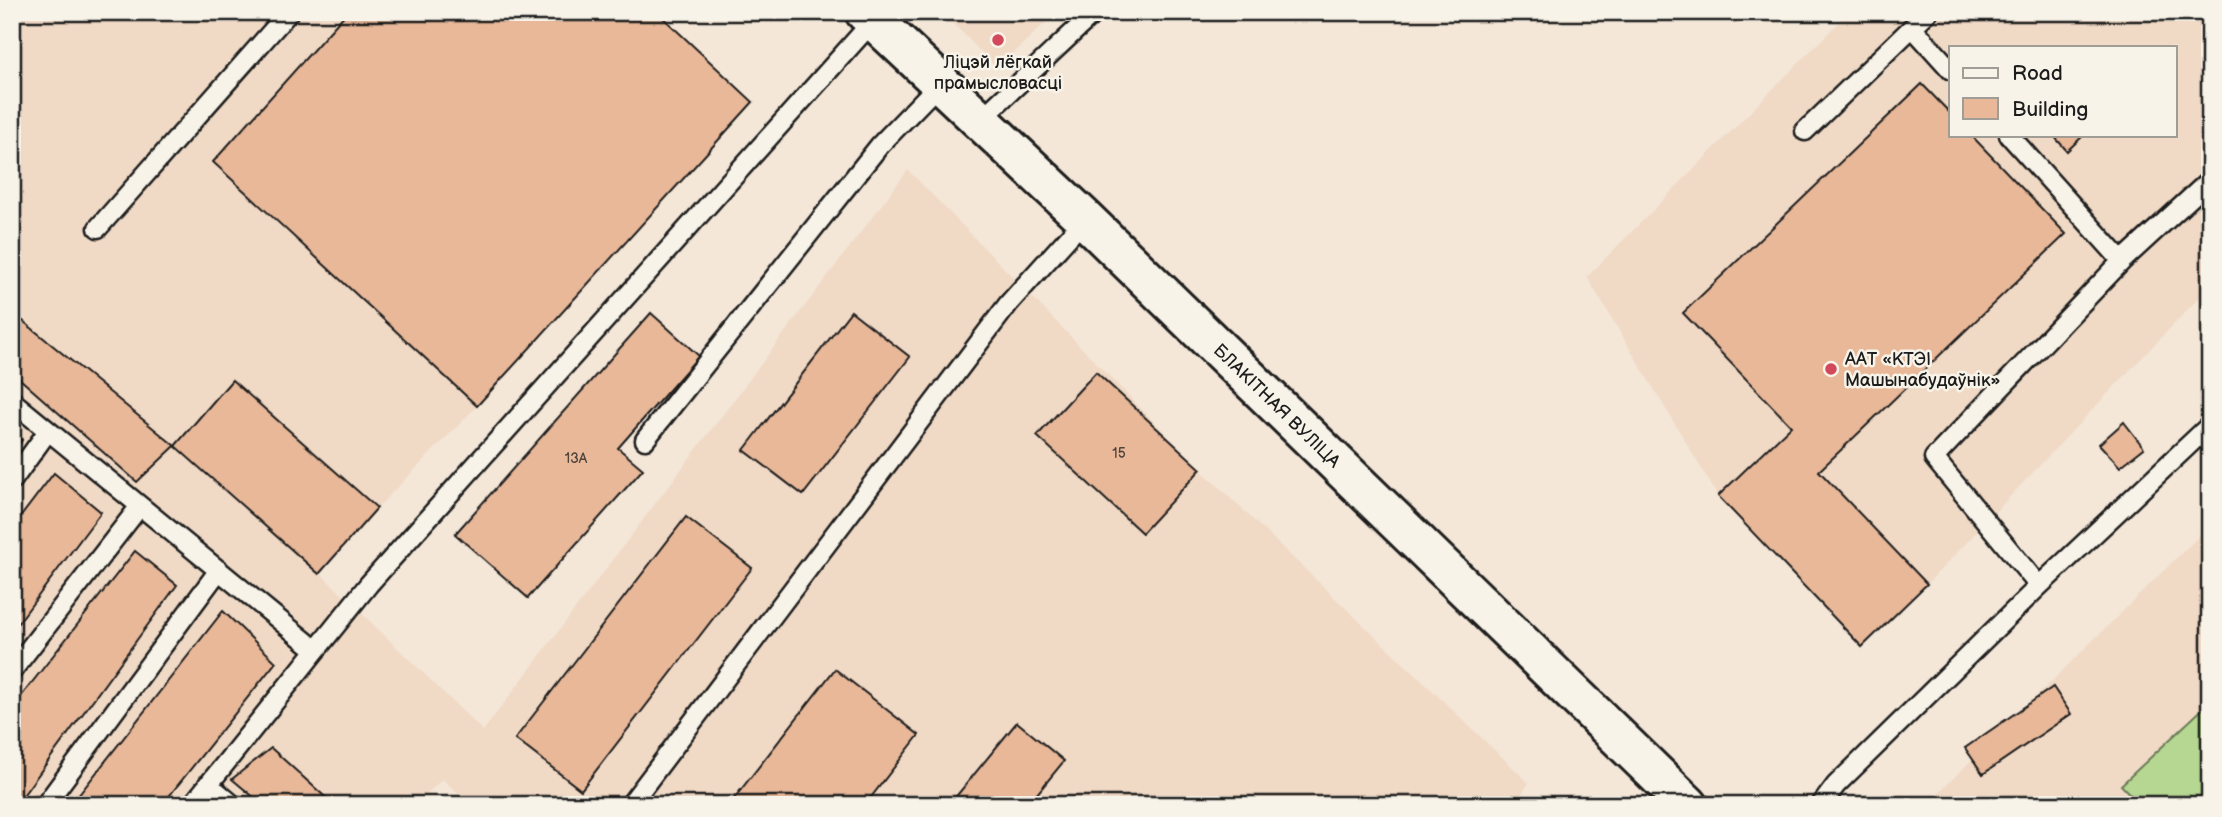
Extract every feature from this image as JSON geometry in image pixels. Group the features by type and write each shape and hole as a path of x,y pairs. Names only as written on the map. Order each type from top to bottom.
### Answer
{"street":[{"name":"БЛАКІТНАЯ ВУЛІЦА","path":"869,17 1085,219 1688,805"}],"lane":[{"path":"98,228 289,12"},
{"path":"980,120 1095,12"},
{"path":"1805,131 1928,12"},
{"path":"192,805 369,584 869,17"},
{"path":"1913,28 1949,68"},
{"path":"645,440 880,145 940,83"},
{"path":"2010,136 2122,261"},
{"path":"2039,586 1934,458 2122,261 2210,180"},
{"path":"632,802 1009,303 1085,219"},
{"path":"12,401 316,650"},
{"path":"1821,805 1836,785 2039,586 2210,425"},
{"path":"12,481 48,431"},
{"path":"12,671 140,506"},
{"path":"46,805 219,570"},
{"path":"208,784 233,805"}],"shaded area":[{"path":"12,12 657,12 477,406 377,508 320,573 483,731 908,170 1201,470 1529,783 1514,805 473,805 442,779 416,805 12,805"},
{"name":"Ліцэй лёгкай прамысловасці","path":"942,12 1057,12 997,68"},
{"name":"ААТ «КТЭІ Машынабудаўнік»","path":"1849,12 2210,12 2210,286 1927,584 1862,647 1718,496 1587,277"},
{"path":"2210,525 2210,805 1926,805"}],"green space":[{"path":"2210,702 2210,805 2140,805 2121,785"}],"building":[{"path":"347,12 657,12 753,102 477,406 213,162"},
{"name":"ААТ «КТЭІ Машынабудаўнік»","path":"1922,84 1949,112 1949,136 1972,136 2066,234 1819,471 1927,584 1862,647 1718,496 1791,426 1683,313"},
{"path":"2054,136 2083,136 2067,151"},
{"path":"851,311 910,357 803,495 744,450"},
{"path":"12,312 175,446 137,482 12,372"},
{"path":"651,313 699,356 618,448 643,469 528,598 455,534"},
{"path":"1096,372 1201,469 1142,533 1037,436"},
{"path":"232,380 377,508 319,574 175,446"},
{"path":"2124,422 2144,448 2120,467 2099,444"},
{"path":"12,432 22,440 12,453"},
{"path":"54,473 101,512 12,631 12,528"},
{"path":"686,517 752,568 581,790 515,739"},
{"path":"135,551 177,585 16,805 12,805 12,708"},
{"path":"223,611 276,662 162,805 71,805"},
{"path":"835,669 919,735 865,805 729,805"},
{"path":"2053,687 2071,714 1983,774 1965,748"},
{"path":"1017,722 1064,761 1028,805 949,805"},
{"path":"271,748 334,805 263,805 232,779"}],"place":[{"name":"Ліцэй лёгкай прамысловасці","path":"998,40"},
{"name":"ААТ «КТЭІ Машынабудаўнік»","path":"1831,369"}]}
